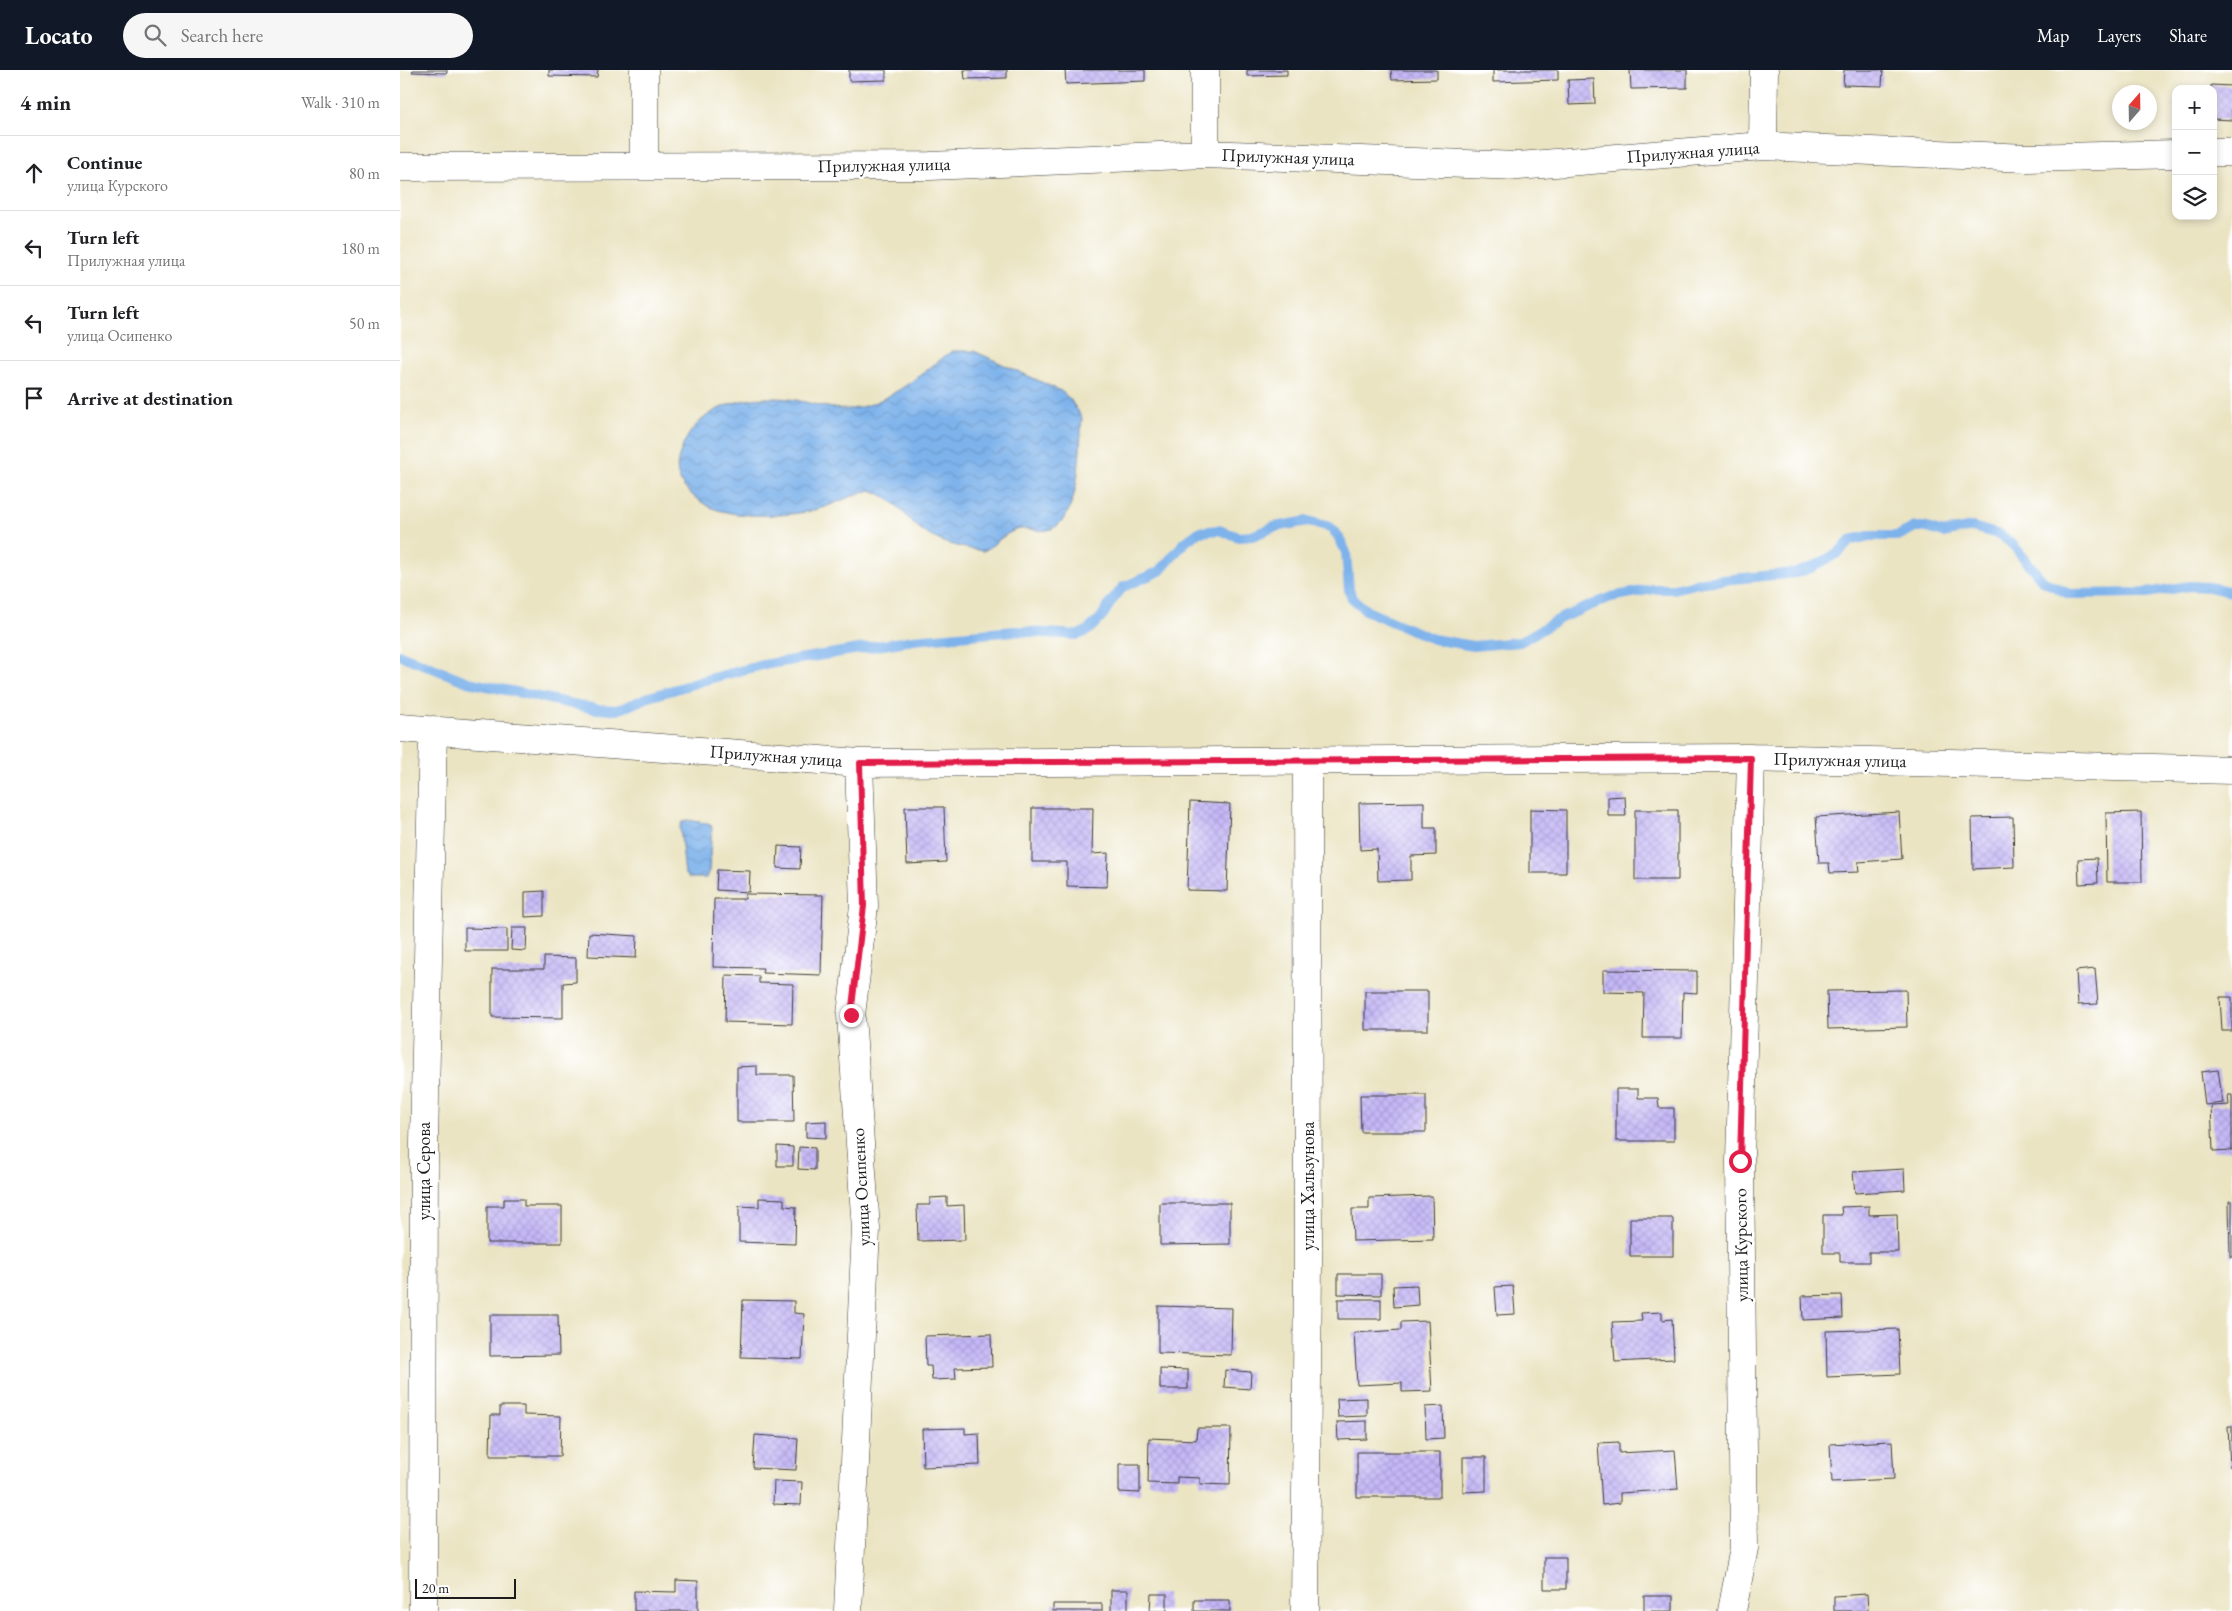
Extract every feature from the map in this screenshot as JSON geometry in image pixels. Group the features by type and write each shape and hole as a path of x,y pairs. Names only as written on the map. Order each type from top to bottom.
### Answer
{"street":[{"path":"644,70 644,166"},
{"path":"1205,70 1205,154"},
{"path":"1763,146 1764,70"},
{"name":"Прилужная улица","path":"400,167 930,166 1205,154 1518,166 1763,146 2027,158 2172,154"},
{"path":"2217,152 2232,152"},
{"name":"Прилужная улица","path":"400,728 860,763 1307,762 1751,758 2232,770"},
{"name":"улица Серова","path":"423,1611 424,1153 433,730"},
{"name":"улица Курского","path":"1732,1611 1744,1548 1740,1161 1751,758"},
{"name":"улица Хальзунова","path":"1305,1611 1308,1263 1307,762"},
{"name":"улица Осипенко","path":"848,1611 866,1229 851,1015 864,906 860,763"}],"water":[{"path":"952,351 974,351 1061,391 1070,399 1082,418 1079,462 1074,496 1061,522 1051,529 1043,531 1016,530 984,551 933,538 912,522 888,498 871,490 807,512 759,515 727,512 713,508 687,491 680,480 677,468 684,442 694,427 707,415 723,407 740,401 758,398 777,398 832,408 852,409 893,394"},
{"path":"687,820 706,823 712,826 709,871 706,878 689,878 685,875 680,827 682,822"}],"building":[{"path":"413,70 447,70 447,73 412,72"},
{"path":"549,70 598,70 597,77 549,76"},
{"path":"849,70 886,70 886,80 849,81"},
{"path":"964,70 1007,70 1007,78 965,79"},
{"path":"1065,70 1145,70 1145,81 1066,84"},
{"path":"1247,70 1287,70 1287,75 1247,76"},
{"path":"1391,70 1437,70 1437,79 1392,80"},
{"path":"1493,70 1558,70 1558,80 1493,82"},
{"path":"1630,70 1687,70 1687,88 1631,89"},
{"path":"1844,70 1883,70 1882,86 1843,85"},
{"path":"1594,79 1595,104 1569,105 1568,80"},
{"path":"2217,85 2232,86 2232,120 2217,119"},
{"path":"1625,796 1626,816 1608,816 1608,797"},
{"path":"1190,802 1230,804 1227,891 1187,890"},
{"path":"1424,802 1424,828 1436,828 1436,855 1411,856 1411,880 1378,881 1377,849 1360,850 1359,803"},
{"path":"905,807 944,807 946,862 907,864"},
{"path":"1032,808 1093,808 1092,854 1108,853 1107,887 1067,886 1067,862 1032,862"},
{"path":"1530,809 1566,810 1566,873 1530,873"},
{"path":"1635,810 1678,810 1678,880 1635,880"},
{"path":"1899,812 1902,859 1858,862 1859,872 1830,873 1829,863 1819,863 1816,817"},
{"path":"2141,812 2142,882 2107,882 2106,813"},
{"path":"2013,817 2014,867 1973,869 1972,818"},
{"path":"778,846 801,847 800,869 777,868"},
{"path":"2097,858 2098,883 2079,884 2078,859"},
{"path":"717,870 750,871 749,892 716,890"},
{"path":"544,891 544,916 525,917 525,892"},
{"path":"745,894 823,895 821,975 762,973 763,968 713,967 714,899 745,899"},
{"path":"465,928 507,929 507,951 465,951"},
{"path":"512,928 527,928 526,951 511,950"},
{"path":"589,933 637,936 636,958 588,956"},
{"path":"544,957 576,958 576,982 563,983 563,1018 492,1017 492,969 544,969"},
{"path":"2095,969 2098,1004 2078,1005 2076,971"},
{"path":"1603,970 1697,971 1697,993 1683,992 1682,1038 1643,1038 1644,993 1603,992"},
{"path":"726,975 759,976 759,983 793,984 792,1024 725,1022"},
{"path":"1906,990 1907,1027 1828,1029 1827,991"},
{"path":"1365,991 1428,991 1428,1030 1365,1030"},
{"path":"2220,997 2232,997 2232,1031 2222,1031"},
{"path":"757,1066 757,1075 793,1075 794,1122 737,1122 737,1067"},
{"path":"2218,1070 2223,1103 2205,1105 2201,1072"},
{"path":"1616,1089 1638,1089 1638,1098 1658,1098 1659,1108 1674,1108 1674,1141 1616,1141"},
{"path":"1360,1095 1426,1095 1426,1132 1361,1132"},
{"path":"2228,1095 2232,1095 2232,1150 2213,1151 2211,1106 2229,1105"},
{"path":"826,1121 826,1138 806,1137 806,1122"},
{"path":"777,1146 793,1147 793,1166 777,1166"},
{"path":"799,1147 815,1148 815,1170 798,1169"},
{"path":"1904,1169 1905,1190 1855,1193 1853,1172"},
{"path":"1432,1196 1433,1239 1353,1241 1352,1209 1369,1209 1369,1198"},
{"path":"947,1197 947,1206 964,1205 965,1240 918,1241 917,1205 930,1205 930,1198"},
{"path":"759,1198 784,1199 784,1206 796,1207 795,1244 739,1242 739,1206 759,1207"},
{"path":"504,1199 524,1199 524,1206 562,1206 562,1243 487,1243 487,1206 504,1206"},
{"path":"2229,1201 2232,1201 2232,1257 2230,1257"},
{"path":"1160,1203 1230,1203 1230,1244 1160,1245"},
{"path":"1869,1206 1869,1215 1897,1214 1898,1252 1869,1252 1869,1262 1840,1262 1840,1253 1823,1253 1823,1215 1842,1215 1841,1207"},
{"path":"1630,1218 1673,1218 1673,1256 1630,1256"},
{"path":"1338,1274 1381,1274 1381,1295 1338,1294"},
{"path":"1417,1285 1418,1305 1394,1307 1393,1286"},
{"path":"1513,1286 1515,1314 1497,1315 1495,1287"},
{"path":"1842,1295 1843,1318 1803,1320 1802,1296"},
{"path":"1338,1299 1381,1299 1381,1319 1338,1319"},
{"path":"743,1300 794,1301 794,1313 804,1314 802,1359 741,1357"},
{"path":"1158,1306 1232,1308 1231,1355 1158,1353"},
{"path":"1662,1312 1662,1320 1672,1319 1674,1359 1615,1362 1612,1322 1642,1321 1641,1313"},
{"path":"490,1315 558,1315 559,1355 490,1356"},
{"path":"1428,1321 1432,1391 1402,1392 1402,1383 1357,1385 1354,1333 1401,1330 1401,1322"},
{"path":"1898,1329 1900,1374 1827,1377 1826,1331"},
{"path":"991,1334 992,1367 955,1368 956,1379 932,1380 931,1366 926,1366 925,1336"},
{"path":"1160,1369 1188,1370 1188,1389 1160,1389"},
{"path":"1225,1370 1251,1372 1250,1389 1224,1387"},
{"path":"1367,1398 1367,1416 1338,1417 1337,1399"},
{"path":"500,1406 524,1406 524,1415 561,1416 560,1456 490,1456 491,1415 500,1415"},
{"path":"1443,1406 1444,1438 1426,1439 1425,1407"},
{"path":"1367,1421 1367,1439 1338,1440 1337,1422"},
{"path":"2228,1426 2232,1426 2232,1467 2230,1467"},
{"path":"965,1428 965,1434 979,1433 980,1465 923,1467 922,1429"},
{"path":"1197,1428 1231,1428 1230,1485 1200,1484 1200,1478 1177,1477 1177,1484 1148,1483 1149,1438 1196,1440"},
{"path":"755,1435 798,1438 796,1470 753,1468"},
{"path":"1892,1441 1894,1479 1832,1482 1830,1444"},
{"path":"1619,1442 1619,1453 1675,1450 1678,1489 1620,1493 1620,1503 1602,1505 1598,1443"},
{"path":"1357,1452 1440,1452 1440,1497 1357,1497"},
{"path":"1463,1457 1486,1457 1486,1491 1463,1492"},
{"path":"1119,1464 1140,1464 1140,1493 1119,1492"},
{"path":"774,1481 802,1482 801,1505 773,1504"},
{"path":"1544,1557 1566,1557 1566,1589 1544,1589"},
{"path":"676,1580 698,1581 698,1611 634,1611 634,1591 676,1592"},
{"path":"1111,1590 1128,1590 1128,1611 1111,1611"},
{"path":"1151,1594 1167,1594 1167,1611 1150,1611"},
{"path":"1867,1594 1868,1611 1834,1611 1834,1596"},
{"path":"1644,1596 1673,1596 1673,1611 1644,1611"},
{"path":"1194,1600 1230,1600 1230,1611 1194,1611"},
{"path":"1053,1604 1102,1604 1102,1611 1053,1611"}],"waterway":[{"path":"400,655 468,682 596,709 616,710 646,698 763,665 913,640 1015,631 1078,635 1087,631 1101,618 1123,587 1160,571 1184,543 1199,532 1219,530 1239,537 1252,536 1274,527 1308,521 1330,527 1338,536 1346,552 1349,590 1352,598 1367,611 1433,639 1473,646 1520,642 1561,618 1611,597 1653,589 1673,589 1703,582 1795,573 1811,568 1838,553 1851,540 1869,536 1898,536 1915,527 1924,527 1943,533 1972,527 2001,535 2014,546 2043,581 2069,594 2147,593 2189,586 2209,587 2232,592"}],"route":[{"path":"851,1015 864,906 860,763 1307,762 1751,758 1740,1161"}]}
